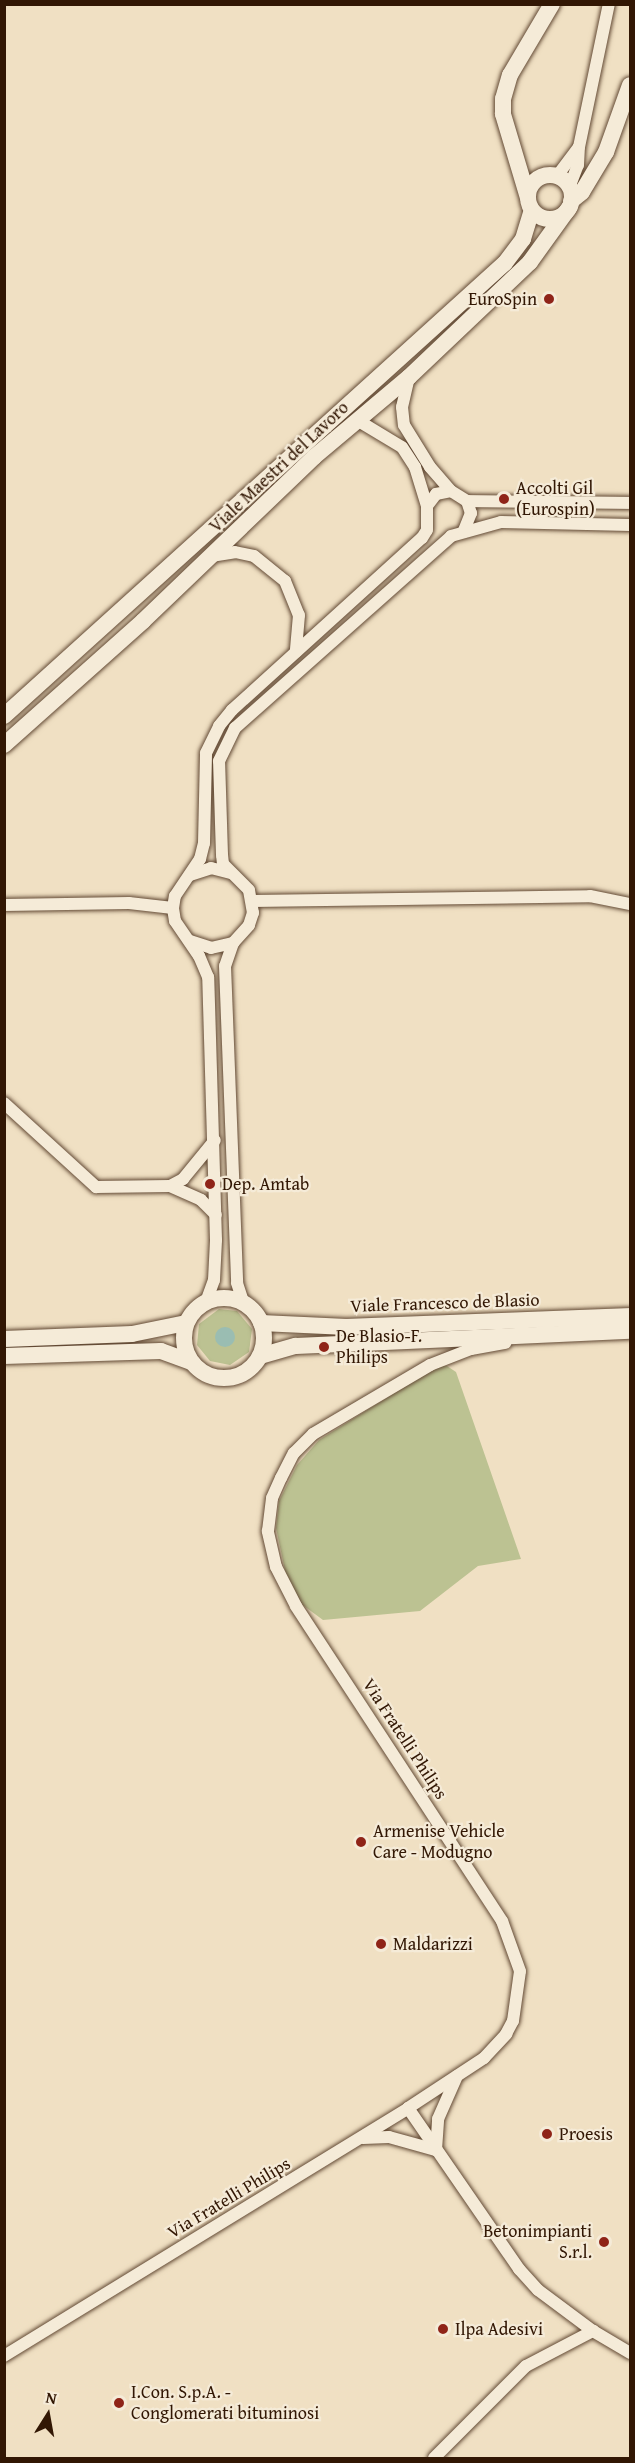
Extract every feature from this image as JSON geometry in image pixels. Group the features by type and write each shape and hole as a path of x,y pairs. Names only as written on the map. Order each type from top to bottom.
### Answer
{"street":[{"path":"552,4 510,75 503,99 503,114 530,204 553,219 570,199 609,4"},
{"name":"Viale Maestri del Lavoro","path":"4,745 357,420 409,377 530,262 570,199 582,192 606,152 630,85"},
{"path":"557,176 579,147"},
{"path":"530,204 533,182 542,176 557,176"},
{"path":"557,176 570,199"},
{"name":"Viale Maestri del Lavoro","path":"4,716 505,263 523,239 530,204"},
{"path":"409,377 402,407 404,425 430,467 451,491 467,501 630,503"},
{"path":"4,1339 132,1334 186,1323 206,1302 214,1280 216,1215 208,977 190,941 175,921 173,909 181,884 190,875 204,843 204,770 212,740 232,710 422,538 427,506 415,467 402,447 357,420"},
{"path":"427,506 436,494 451,491"},
{"path":"464,530 471,513 467,501"},
{"path":"426,520 436,533 451,536"},
{"path":"4,1356 161,1351 191,1362 210,1376 233,1377 244,1373 260,1356 264,1334 261,1323 243,1302 237,1283 225,978 225,966 233,943 249,925 252,901 249,890 223,864 219,761 235,728 451,536 464,530 501,522 630,525"},
{"path":"210,556 235,552 254,556 285,580 299,615 296,652"},
{"path":"190,875 211,868 232,873"},
{"path":"252,901 590,896 630,904"},
{"path":"4,905 129,903 173,909"},
{"path":"190,941 211,948 233,943"},
{"path":"4,1103 96,1187 170,1185 183,1179 214,1140"},
{"path":"170,1185 201,1200 216,1215"},
{"path":"206,1302 218,1298 243,1302"},
{"name":"Viale Francesco de Blasio","path":"261,1323 346,1327 630,1316"},
{"path":"186,1323 185,1350 191,1362"},
{"name":"Viale Francesco de Blasio","path":"260,1356 296,1346 630,1331"},
{"name":"Via Fratelli Philips","path":"4,2356 362,2138 484,2058 506,2034 513,2021 521,1981 517,1954 502,1921 296,1606 272,1552 268,1531 272,1498 294,1453 313,1434 408,1376 471,1349 561,1334"},
{"path":"436,2150 438,2120 458,2075"},
{"path":"408,2108 519,2269 538,2290 593,2331 630,2354"},
{"path":"362,2138 389,2137 436,2150"},
{"path":"434,2458 526,2367 593,2331"}],"green space":[{"path":"219,1309 237,1311 252,1329 249,1352 230,1365 210,1361 197,1345 199,1324"},
{"path":"438,1366 447,1366 456,1372 521,1559 478,1566 420,1611 323,1620 300,1603 286,1575 276,1528 279,1501 297,1465 319,1440"}],"water":[{"path":"225,1327 232,1330 235,1337 232,1344 225,1347 218,1344 215,1337 218,1330"}],"place":[{"name":"EuroSpin","path":"549,299"},
{"name":"Accolti Gil (Eurospin)","path":"504,499"},
{"name":"Dep. Amtab","path":"210,1184"},
{"name":"De Blasio-F. Philips","path":"324,1347"},
{"name":"Armenise Vehicle Care - Modugno","path":"361,1842"},
{"name":"Maldarizzi","path":"381,1944"},
{"name":"Proesis","path":"547,2134"},
{"name":"Betonimpianti S.r.l.","path":"604,2242"},
{"name":"Ilpa Adesivi","path":"443,2329"},
{"name":"I.Con. S.p.A. - Conglomerati bituminosi","path":"119,2403"}]}
